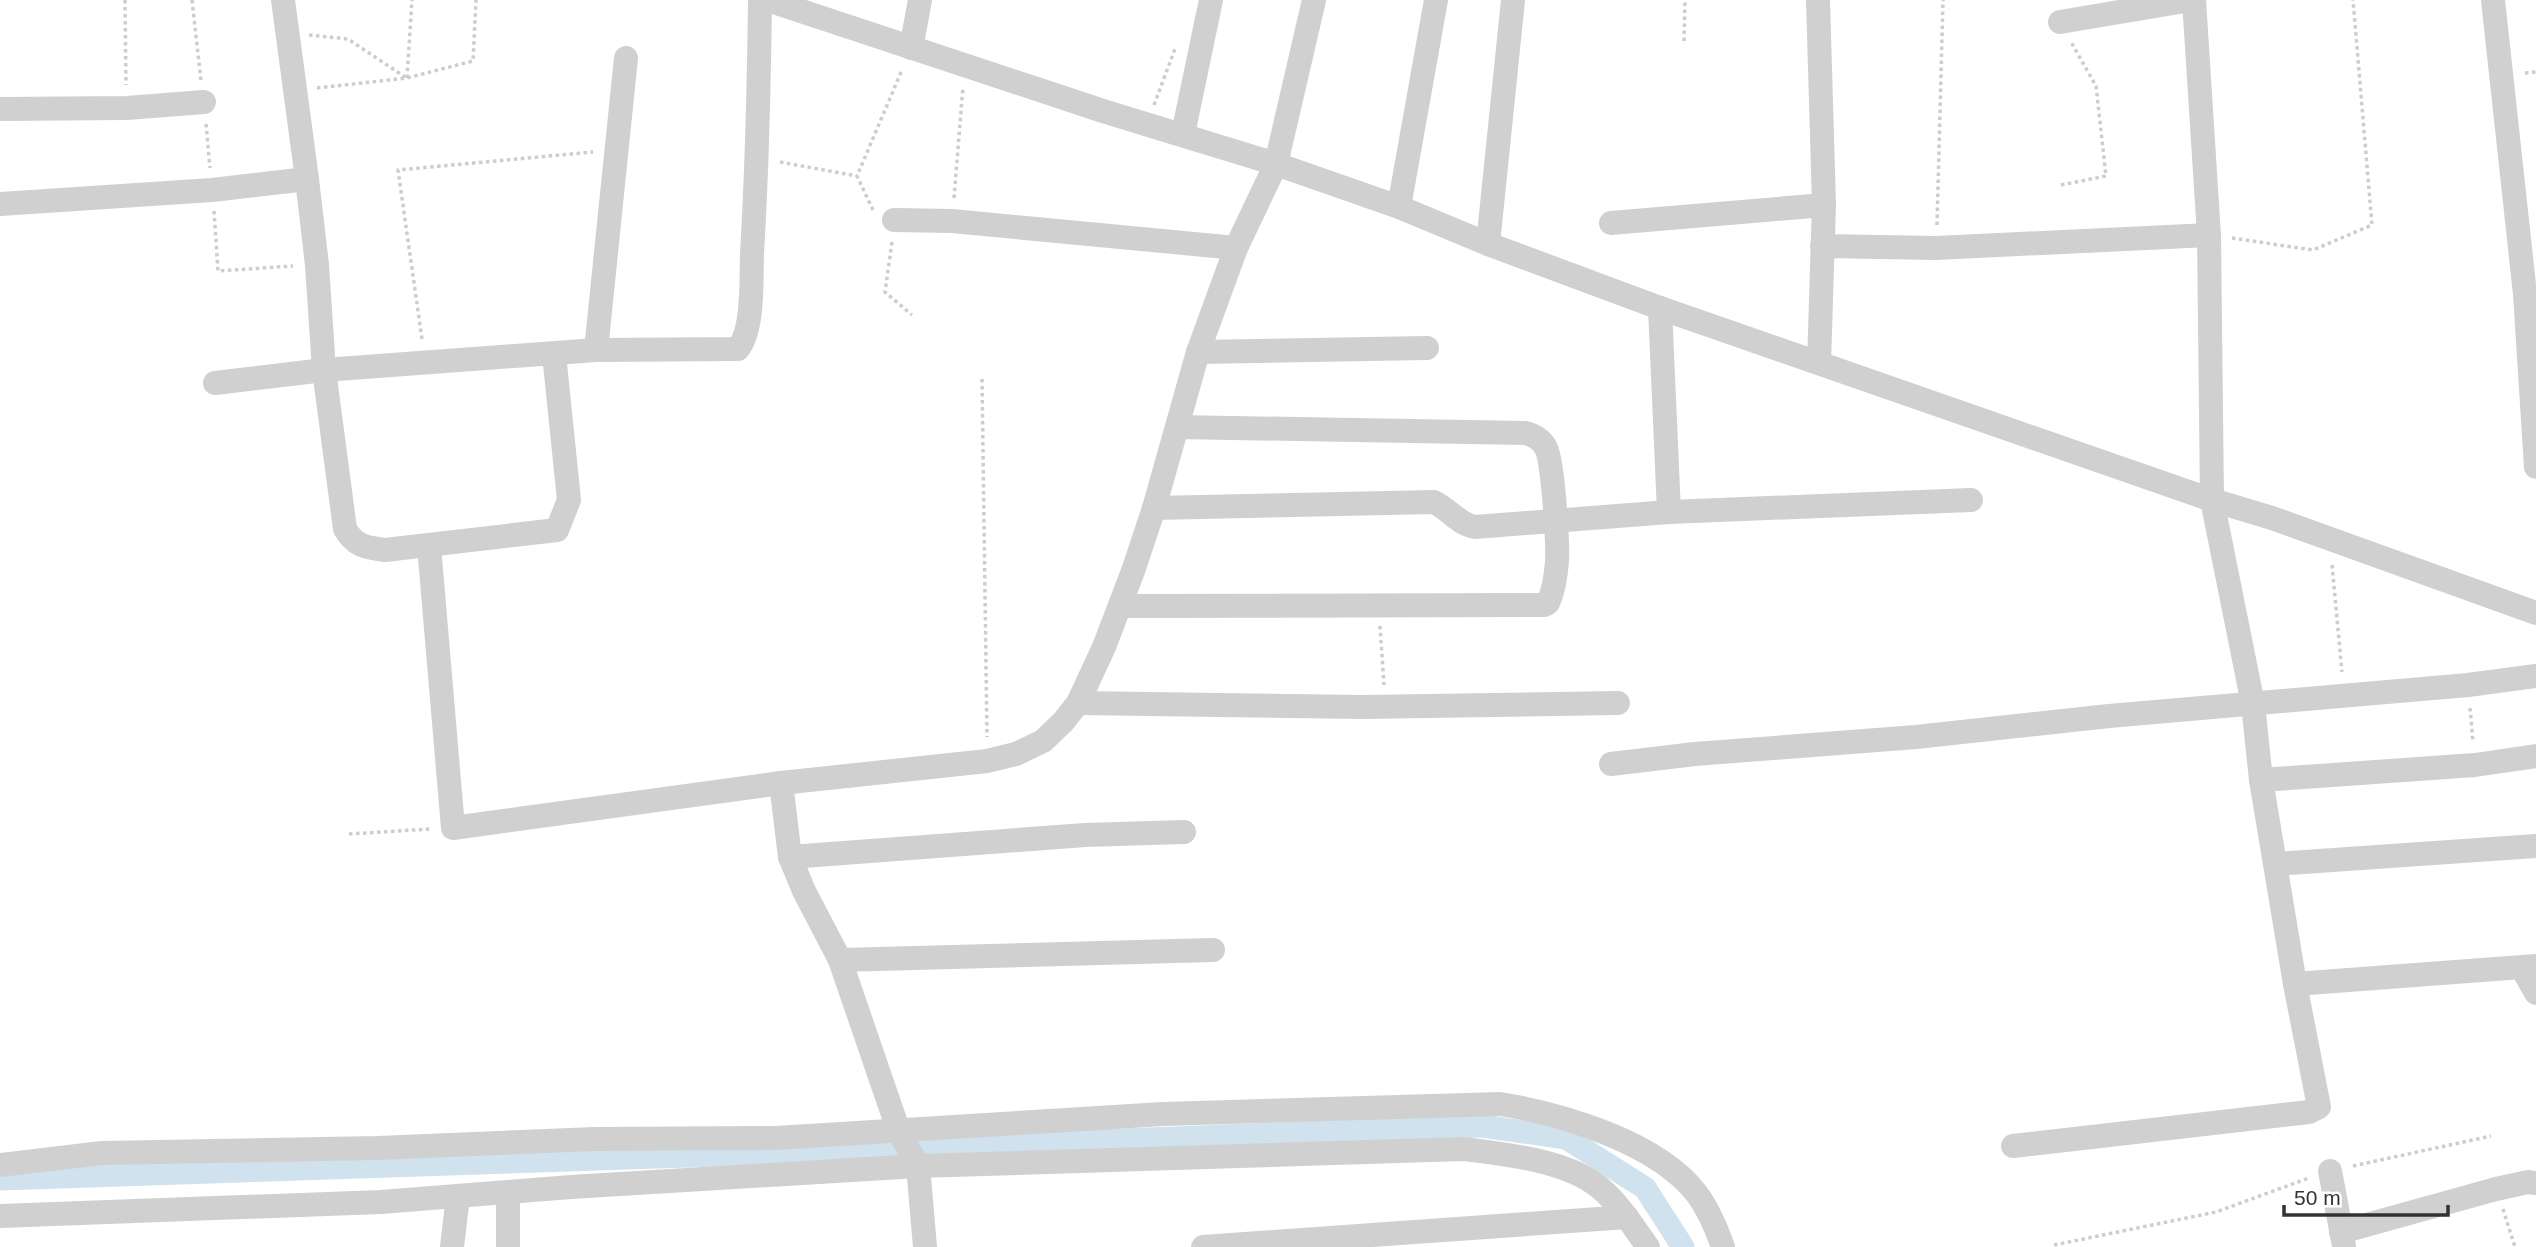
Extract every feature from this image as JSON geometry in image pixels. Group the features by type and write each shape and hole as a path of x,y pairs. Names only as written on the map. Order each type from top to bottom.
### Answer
{"street":[{"path":"215,383 324,370 596,350 738,349 746,334 758,158 760,0"},
{"path":"768,0 1103,111 1276,164 1399,207 1488,244 1660,308 2212,500 2330,538 2536,613"},
{"path":"911,48 919,0"},
{"path":"1183,134 1212,0"},
{"path":"429,546 453,828 781,783 987,761 1016,754 1043,741 1078,703 1121,606 1154,508 1198,352 1236,248 1276,164 1314,0"},
{"path":"1399,207 1436,0"},
{"path":"1488,244 1513,0"},
{"path":"1818,0 1824,205 1819,363"},
{"path":"2013,1146 2309,1112 2317,1110 2318,1102 2261,780 2252,704 2212,500 2209,235 2192,0 2060,22"},
{"path":"2493,0 2526,219 2536,467"},
{"path":"276,3 286,33 307,179 317,265 324,370 345,529 352,541 366,547 385,550 557,530 569,500 554,354"},
{"path":"596,350 626,58"},
{"path":"0,109 127,108 204,102"},
{"path":"0,204 212,190 307,179"},
{"path":"1611,223 1824,205"},
{"path":"894,220 953,221 1236,248"},
{"path":"1822,246 1937,248 2209,235"},
{"path":"1660,308 1669,512"},
{"path":"1198,352 1427,348"},
{"path":"1121,606 1378,607 1548,603 1557,561 1549,457 1539,440 1525,433 1177,427"},
{"path":"1154,508 1434,502 1469,526 1669,512 1971,500"},
{"path":"1611,764 1695,754 1916,737 2109,716 2344,697 2536,676"},
{"path":"1078,703 1386,706 1618,704"},
{"path":"2261,780 2475,765 2536,756"},
{"path":"781,783 790,857 804,891 840,960 899,1132 918,1166 925,1247"},
{"path":"790,857 1085,835 1184,832"},
{"path":"2275,864 2536,846"},
{"path":"840,960 1213,950"},
{"path":"2295,984 2529,967 2536,993"},
{"path":"0,1165 102,1153 378,1148 595,1139 776,1138 1163,1114 1500,1104 1534,1109 1596,1129 1655,1155 1696,1194 1723,1247"},
{"path":"0,1216 382,1202 918,1166 1464,1149 1513,1156 1571,1171 1595,1184 1627,1217 1648,1247"},
{"path":"2330,1171 2343,1240 2496,1189 2536,1182"},
{"path":"508,1192 508,1247"},
{"path":"452,1247 458,1196"},
{"path":"1203,1247 1627,1217"}],"path":[{"path":"125,0 127,108"},
{"path":"192,0 204,102 218,271 317,265"},
{"path":"407,78 412,0"},
{"path":"294,90 407,78 473,61 476,0"},
{"path":"1684,41 1685,0"},
{"path":"1937,248 1942,0"},
{"path":"2209,235 2313,250 2372,225 2353,0"},
{"path":"2060,22 2096,86 2105,176 2061,185"},
{"path":"286,33 348,39 407,78"},
{"path":"1147,123 1176,46"},
{"path":"911,48 857,176 872,210 894,220 885,292 912,315"},
{"path":"953,221 965,64"},
{"path":"425,362 398,170 618,149"},
{"path":"758,158 857,176"},
{"path":"982,379 987,761"},
{"path":"2330,538 2344,697"},
{"path":"1378,607 1386,706"},
{"path":"2468,685 2475,765"},
{"path":"348,834 453,828"},
{"path":"2054,1245 2216,1212 2330,1171 2491,1136"},
{"path":"2496,1189 2515,1247"}],"waterway":[{"path":"0,1179 1482,1126 1566,1138 1645,1188 1683,1247"}]}
